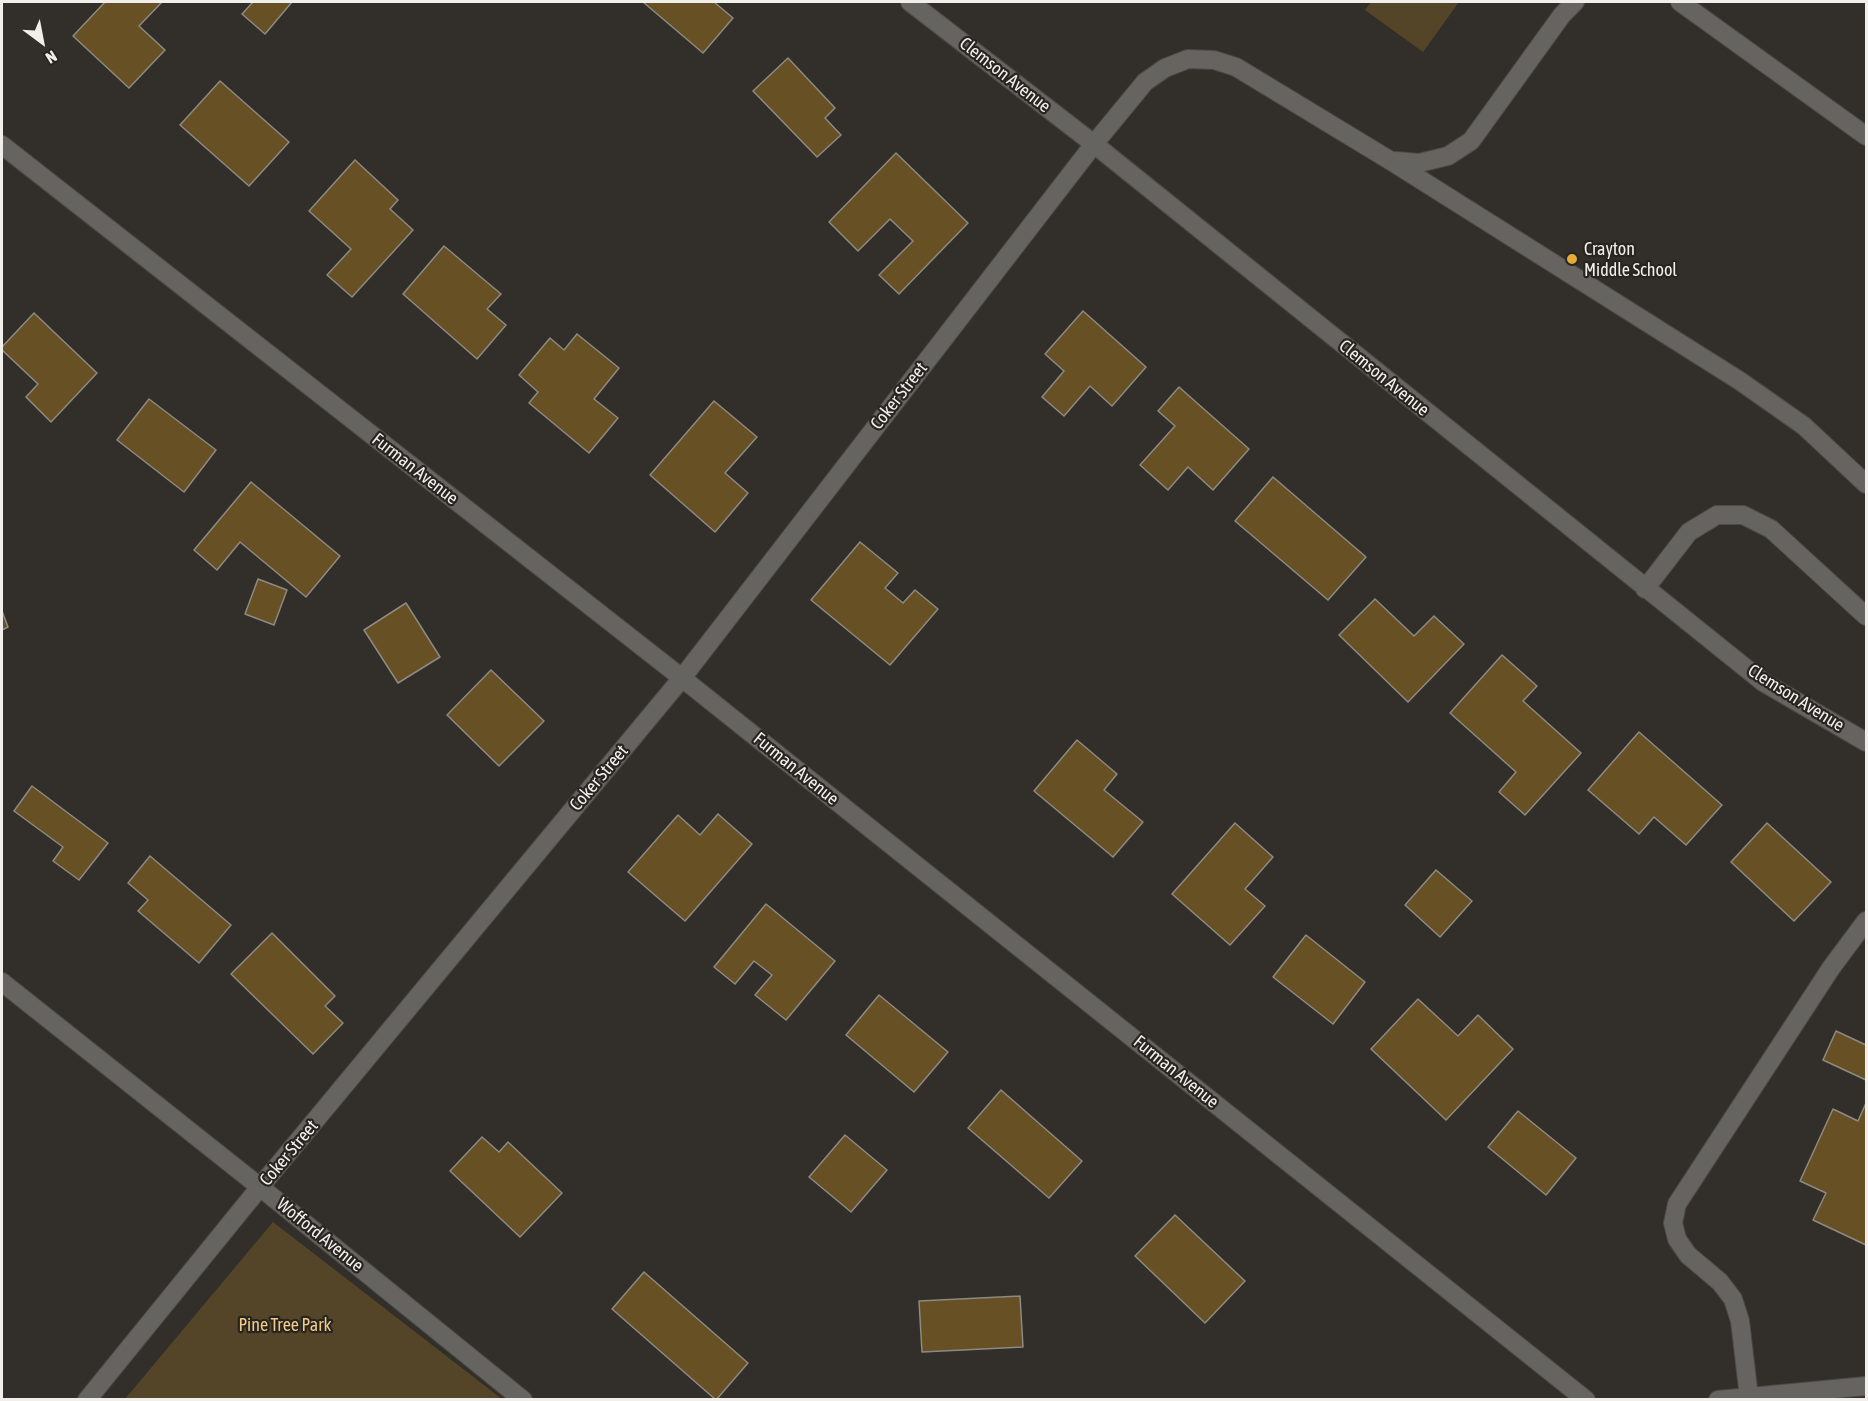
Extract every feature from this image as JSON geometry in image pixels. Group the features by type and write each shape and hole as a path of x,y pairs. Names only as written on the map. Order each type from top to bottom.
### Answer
{"street":[{"name":"Clemson Avenue","path":"910,2 1094,144 1763,682 1866,742"},
{"path":"1391,160 1419,163 1448,156 1471,141 1562,15 1575,2"},
{"path":"1680,2 1866,136"},
{"name":"Coker Street","path":"87,1400 260,1186 682,678 1094,144 1145,82 1165,68 1188,59 1214,60 1236,68 1391,160 1740,381 1804,426 1866,483"},
{"name":"Furman Avenue","path":"2,146 682,678 1586,1400"},
{"path":"1645,589 1689,532 1718,515 1743,515 1770,529 1866,616"},
{"path":"1749,1397 1740,1321 1733,1299 1720,1282 1688,1256 1677,1239 1673,1223 1677,1204 1831,968 1866,921"},
{"name":"Wofford Avenue","path":"2,982 260,1186 523,1400"},
{"path":"1718,1400 1866,1386"}],"green space":[{"path":"1371,2 1459,2 1423,52 1365,10"},
{"name":"Pine Tree Park","path":"273,1222 502,1399 125,1399"}],"building":[{"path":"105,2 162,2 139,26 165,50 129,88 73,36"},
{"path":"253,2 292,2 265,34 242,14"},
{"path":"643,2 714,2 733,18 703,53"},
{"path":"788,58 835,108 825,118 841,135 817,157 753,91"},
{"path":"220,81 289,142 249,186 180,125"},
{"path":"896,153 968,223 899,294 879,275 913,241 890,219 858,251 829,222"},
{"path":"355,160 398,200 390,209 413,230 352,297 327,275 351,249 309,211"},
{"path":"444,246 501,294 487,309 506,325 477,359 403,294"},
{"path":"1083,311 1146,367 1112,406 1090,386 1064,416 1042,397 1064,371 1045,354"},
{"path":"34,313 97,373 51,422 26,397 38,384 2,350 2,347"},
{"path":"577,334 619,368 594,399 618,418 589,453 529,403 538,392 519,375 550,338 564,350"},
{"path":"1179,387 1249,449 1213,490 1188,467 1168,490 1140,465 1175,426 1158,411"},
{"path":"149,399 216,450 184,492 117,440"},
{"path":"714,401 757,437 725,473 748,493 715,532 650,475"},
{"path":"1273,477 1366,557 1328,600 1235,521"},
{"path":"251,482 340,556 306,597 240,542 217,570 194,550"},
{"path":"860,542 898,573 885,588 903,603 915,590 938,609 890,665 811,600"},
{"path":"258,579 287,590 274,625 245,614"},
{"path":"1375,599 1414,636 1434,616 1464,644 1408,702 1339,635"},
{"path":"406,603 440,657 398,683 364,630"},
{"path":"2,611 8,627 2,630"},
{"path":"1502,655 1537,686 1523,701 1581,753 1525,815 1499,792 1516,772 1450,713"},
{"path":"491,670 544,721 499,766 447,715"},
{"path":"1639,732 1722,805 1686,845 1654,817 1639,834 1588,790"},
{"path":"1077,740 1117,774 1104,790 1143,822 1113,857 1034,791"},
{"path":"32,786 108,843 79,880 53,861 63,847 14,811"},
{"path":"718,814 752,844 685,921 628,872 678,815 700,835"},
{"path":"1235,823 1273,857 1245,889 1265,906 1230,945 1172,894"},
{"path":"1767,823 1831,882 1794,921 1731,862"},
{"path":"150,856 231,925 199,963 138,911 148,900 128,883"},
{"path":"1436,870 1472,901 1440,937 1405,905"},
{"path":"766,904 835,961 786,1020 755,995 772,975 754,961 735,984 714,967"},
{"path":"272,933 335,996 325,1006 343,1023 313,1054 231,974"},
{"path":"1306,935 1365,982 1333,1024 1273,977"},
{"path":"879,995 948,1052 914,1092 846,1035"},
{"path":"1418,999 1458,1036 1478,1015 1513,1049 1446,1120 1371,1049"},
{"path":"1836,1031 1866,1045 1866,1080 1823,1060"},
{"path":"1001,1090 1082,1161 1049,1198 968,1128"},
{"path":"1866,1103 1866,1245 1813,1220 1826,1193 1800,1181 1833,1109 1858,1121"},
{"path":"1518,1111 1576,1158 1546,1195 1488,1147"},
{"path":"845,1135 887,1170 851,1212 809,1177"},
{"path":"482,1137 499,1152 508,1142 562,1193 520,1237 450,1171"},
{"path":"1175,1215 1245,1281 1205,1323 1135,1256"},
{"path":"644,1272 748,1363 716,1400 612,1309"},
{"path":"1020,1296 1023,1347 922,1352 919,1301"}],"place":[{"name":"Crayton Middle School","path":"1572,259"}]}
